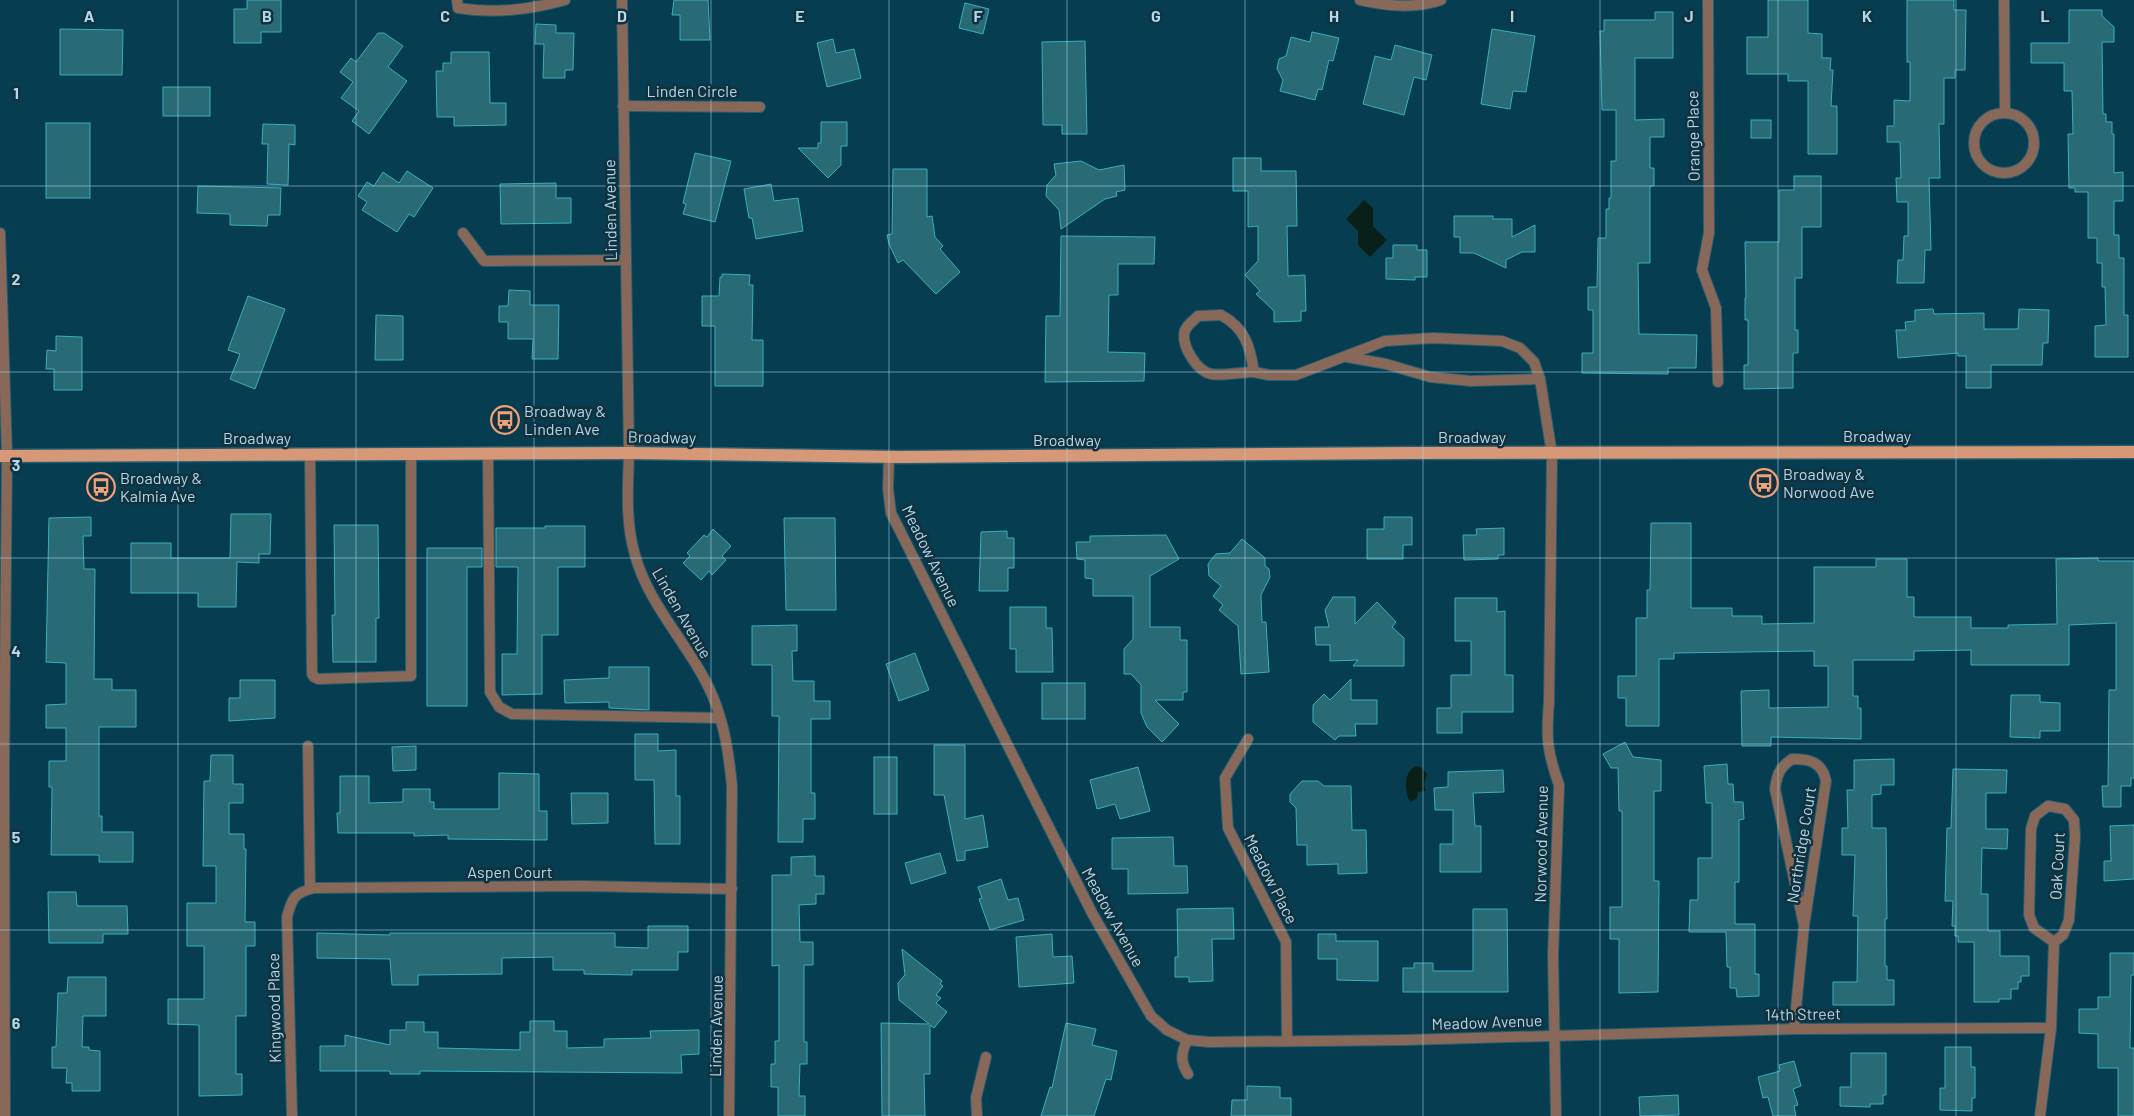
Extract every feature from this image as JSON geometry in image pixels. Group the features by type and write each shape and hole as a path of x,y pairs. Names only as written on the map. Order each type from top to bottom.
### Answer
{"main road":[{"name":"Broadway","path":"4,456 629,453 889,456 2134,452"}],"street":[{"path":"458,0 458,8 477,11 505,11 546,5 564,0"},
{"name":"Linden Avenue","path":"622,0 629,453 627,510 634,553 645,582 712,696 728,750 732,786 729,1116"},
{"path":"1360,0 1388,6 1428,4 1441,0"},
{"name":"Orange Place","path":"1708,0 1710,233 1702,270 1716,308 1718,382"},
{"path":"2004,0 2005,112"},
{"name":"Linden Circle","path":"623,106 760,107"},
{"path":"2005,112 2023,118 2029,125 2035,143 2029,161 2022,168 2006,173 1991,170 1983,164 1977,156 1974,146 1974,136 1978,126 1986,118 2005,112"},
{"path":"0,233 4,456 2,769 5,1116"},
{"path":"463,233 484,261 626,260"},
{"path":"1221,315 1235,322 1250,347 1254,372 1211,374 1203,370 1190,356 1185,345 1184,333 1187,326 1198,316 1221,315"},
{"name":"Norwood Avenue","path":"1254,372 1269,375 1296,375 1385,341 1433,338 1502,341 1520,348 1534,362 1540,380 1552,454 1549,702 1546,734 1550,759 1559,785 1553,956 1556,1035 1556,1116"},
{"path":"1347,357 1386,364 1430,377 1471,381 1540,380"},
{"path":"310,454 312,674 318,679 411,676 411,454"},
{"path":"488,454 490,692 499,707 512,714 720,718"},
{"name":"Meadow Avenue","path":"889,456 888,489 891,513 1092,913 1151,1016 1167,1030 1187,1040 1209,1042 1405,1040 1556,1035"},
{"name":"Meadow Place","path":"1248,740 1225,778 1228,828 1286,942 1287,1040"},
{"path":"308,746 310,889"},
{"name":"Northridge Court","path":"1794,1029 1804,926 1826,781 1824,772 1817,763 1806,759 1792,759 1782,766 1777,775 1775,788 1804,926"},
{"name":"Oak Court","path":"2048,806 2065,809 2074,820 2075,837 2069,920 2063,935 2054,942 2034,928 2029,915 2031,829 2036,816 2048,806"},
{"name":"Aspen Court","path":"310,889 582,886 732,889"},
{"name":"Kingwood Place","path":"292,1116 287,917 292,900 301,891 310,889"},
{"path":"2040,1116 2051,1028 2054,942"},
{"name":"14th Street","path":"1556,1035 1794,1029 2051,1028"},
{"path":"1187,1040 1181,1055 1183,1065 1188,1074"},
{"path":"977,1116 976,1098 986,1057"}],"shaded area":[{"path":"1364,200 1373,208 1373,226 1387,240 1370,257 1358,245 1358,231 1346,219"},
{"path":"1416,766 1421,767 1427,774 1424,784 1426,791 1418,792 1417,798 1411,802 1407,794 1406,780 1409,772"}],"building":[{"path":"247,0 281,0 281,32 261,32 261,43 234,43 234,9 247,9"},
{"path":"674,0 708,0 710,40 680,40 680,15 672,15"},
{"path":"1768,0 1808,0 1808,33 1822,34 1822,58 1831,58 1830,70 1833,70 1831,106 1837,106 1837,154 1808,154 1808,81 1788,81 1788,74 1747,74 1747,37 1768,37"},
{"path":"1907,0 1954,0 1954,10 1966,10 1965,70 1955,70 1955,78 1944,78 1944,124 1939,124 1940,178 1929,178 1931,250 1925,250 1924,283 1897,283 1898,260 1903,260 1904,236 1908,236 1908,202 1897,202 1896,178 1901,178 1900,142 1887,142 1887,126 1894,126 1894,100 1910,101 1910,62 1907,62"},
{"path":"965,3 989,9 983,34 959,28"},
{"path":"2069,10 2102,10 2102,16 2114,27 2114,42 2102,42 2103,114 2106,114 2106,122 2112,122 2112,134 2114,134 2114,173 2123,172 2123,201 2114,201 2114,235 2119,235 2119,258 2124,258 2124,315 2128,315 2128,357 2095,357 2095,326 2106,325 2105,287 2102,287 2102,263 2097,263 2097,238 2088,238 2088,192 2075,192 2075,188 2069,188 2068,134 2073,134 2072,91 2064,91 2064,63 2031,63 2031,43 2069,43"},
{"path":"1655,12 1673,12 1673,58 1635,58 1635,120 1664,119 1664,137 1650,137 1650,168 1654,168 1654,186 1650,186 1650,263 1638,263 1639,334 1697,335 1696,368 1668,368 1668,374 1582,373 1582,353 1593,353 1593,310 1588,310 1588,287 1597,287 1598,238 1606,238 1606,209 1609,209 1609,198 1611,198 1611,161 1616,161 1616,110 1602,110 1600,31 1604,31 1604,20 1655,20"},
{"path":"536,24 556,25 556,33 574,33 573,70 565,70 565,78 543,78 544,44 535,44"},
{"path":"60,29 123,30 122,75 60,75"},
{"path":"1492,29 1535,36 1526,92 1513,91 1510,109 1481,104"},
{"path":"1312,32 1339,38 1333,61 1329,60 1322,90 1318,89 1315,100 1280,91 1283,80 1277,69 1279,59 1286,56 1291,37 1310,42"},
{"path":"378,33 384,33 403,46 388,67 407,81 369,134 352,121 359,111 341,98 353,82 340,72 351,58 356,62"},
{"path":"833,39 836,53 854,49 861,78 827,87 817,43"},
{"path":"1085,41 1087,134 1062,134 1062,125 1043,125 1042,42"},
{"path":"1395,45 1432,55 1426,80 1414,77 1404,115 1363,104 1375,56 1391,60"},
{"path":"451,52 489,52 490,103 506,103 506,125 454,126 454,117 437,117 436,71 443,71 443,63 451,63"},
{"path":"163,87 210,87 210,116 163,116"},
{"path":"1751,120 1771,120 1771,138 1751,138"},
{"path":"821,122 847,122 847,146 841,146 841,165 828,178 798,148 818,148 818,143 821,143"},
{"path":"46,123 90,123 90,198 46,198"},
{"path":"263,124 295,125 295,145 289,144 288,185 267,184 268,144 262,144"},
{"path":"695,153 731,161 715,222 683,214 686,204 683,203"},
{"path":"1233,158 1261,158 1261,171 1296,171 1297,226 1287,226 1288,276 1305,275 1306,311 1301,311 1301,321 1274,322 1274,311 1256,294 1260,291 1245,275 1258,261 1258,226 1248,227 1248,191 1233,191"},
{"path":"1081,161 1099,170 1124,165 1125,190 1116,192 1117,196 1105,199 1061,229 1059,210 1046,196 1047,185 1056,175 1054,164"},
{"path":"893,169 927,169 927,217 932,216 935,237 943,246 940,249 960,272 936,294 903,260 898,263 889,244 887,235 892,234"},
{"path":"407,171 433,188 414,217 409,214 397,232 362,210 367,202 358,196 367,182 374,186 383,172 399,183"},
{"path":"1794,176 1821,176 1821,227 1802,227 1802,278 1795,278 1795,330 1798,330 1798,353 1793,353 1793,388 1744,389 1744,365 1748,365 1748,320 1745,320 1745,242 1779,242 1779,190 1794,190"},
{"path":"556,183 556,198 571,198 571,223 501,224 500,184"},
{"path":"771,184 774,201 798,198 803,231 756,239 752,218 749,218 744,189"},
{"path":"198,186 281,188 280,215 268,215 267,226 230,225 230,214 197,213"},
{"path":"1454,216 1493,216 1493,219 1512,219 1512,237 1535,225 1535,252 1522,252 1506,260 1506,268 1474,253 1460,253 1460,237 1454,237"},
{"path":"1061,236 1155,237 1154,264 1118,264 1118,295 1109,295 1108,352 1145,353 1144,381 1045,382 1046,316 1060,316"},
{"path":"1393,245 1417,245 1417,250 1427,250 1427,277 1415,277 1415,280 1386,279 1386,258 1393,258"},
{"path":"722,274 750,275 749,285 753,285 752,340 763,340 763,386 715,386 715,326 702,326 702,296 719,296 720,277 722,277"},
{"path":"509,290 530,291 530,305 559,305 558,359 532,359 533,339 508,339 508,322 499,322 499,306 508,306"},
{"path":"248,296 285,309 255,389 230,379 240,354 228,350"},
{"path":"1933,309 1934,314 1984,313 1984,329 2018,329 2019,309 2049,310 2048,343 2043,343 2042,365 1991,365 1991,388 1966,388 1966,356 1958,356 1958,353 1898,358 1896,330 1906,330 1905,322 1915,321 1915,310"},
{"path":"376,315 403,316 403,360 375,360"},
{"path":"56,336 82,337 82,390 54,390 54,369 46,369 47,350 56,351"},
{"path":"231,514 271,514 270,554 259,554 259,563 237,562 236,607 198,607 198,593 131,593 131,543 171,543 171,558 230,558"},
{"path":"91,517 91,536 83,536 84,569 95,569 94,679 112,679 112,690 136,690 136,727 99,727 99,816 102,816 102,832 133,832 133,862 99,862 99,855 51,855 52,787 49,787 49,761 66,761 66,728 46,728 46,705 66,704 66,663 46,662 49,518"},
{"path":"1384,517 1412,517 1412,545 1403,545 1403,559 1367,559 1367,529 1384,529"},
{"path":"784,518 835,518 836,610 786,610"},
{"path":"1651,523 1691,523 1691,608 1732,608 1732,616 1762,616 1762,624 1814,623 1814,567 1876,567 1876,559 1907,559 1907,597 1914,597 1914,617 1971,617 1971,628 2008,628 2008,625 2057,624 2056,559 2098,558 2098,561 2134,561 2134,778 2131,778 2131,786 2121,786 2121,807 2103,807 2102,786 2108,786 2109,690 2116,690 2116,623 2069,625 2069,665 1971,665 1971,650 1914,651 1914,660 1853,660 1853,696 1858,696 1858,708 1861,708 1861,739 1771,737 1771,746 1742,746 1741,691 1769,690 1769,708 1828,707 1828,666 1814,666 1814,651 1674,653 1674,659 1659,659 1659,726 1626,726 1626,698 1618,698 1618,676 1636,676 1636,618 1647,618 1647,590 1650,590"},
{"path":"334,525 378,525 379,618 376,618 376,662 333,662 332,615 335,615"},
{"path":"545,526 585,526 585,567 558,567 558,635 542,635 542,694 502,695 502,654 517,654 518,567 496,567 496,528 545,528"},
{"path":"1504,528 1504,555 1498,555 1498,559 1464,560 1463,535 1477,535 1476,529"},
{"path":"713,529 731,546 722,556 726,560 712,575 709,571 701,580 683,563 690,556 687,553 704,535 707,537"},
{"path":"1007,531 1007,538 1014,538 1014,568 1008,568 1008,591 979,591 981,532"},
{"path":"1166,535 1179,559 1150,576 1150,627 1180,627 1180,640 1187,640 1187,692 1183,692 1183,700 1155,700 1179,724 1162,742 1147,727 1141,713 1141,685 1131,674 1124,674 1124,649 1133,639 1133,596 1093,596 1093,579 1085,578 1085,560 1077,559 1076,542 1090,542 1090,536"},
{"path":"1242,539 1265,558 1265,566 1269,569 1270,577 1261,595 1262,622 1266,622 1269,672 1241,674 1238,626 1219,610 1223,605 1213,596 1221,586 1209,576 1208,564 1216,554 1230,553"},
{"path":"427,548 482,548 482,567 467,567 467,706 427,706"},
{"path":"1333,597 1355,597 1355,624 1377,602 1396,622 1392,627 1404,638 1404,666 1353,666 1358,660 1330,661 1330,645 1316,645 1315,627 1329,627 1325,610"},
{"path":"1455,598 1497,598 1497,612 1505,611 1505,675 1513,675 1513,712 1462,712 1462,733 1437,733 1437,708 1451,708 1451,675 1471,675 1471,641 1455,641"},
{"path":"1010,607 1046,607 1046,628 1052,628 1053,672 1016,672 1016,649 1010,649"},
{"path":"797,625 797,651 792,651 793,681 814,681 814,701 830,701 830,719 811,719 811,793 815,793 815,819 803,819 803,842 778,842 779,716 772,716 772,665 752,665 752,626"},
{"path":"915,653 929,690 899,701 886,664"},
{"path":"609,667 649,667 649,710 609,708 609,702 565,703 564,680 609,678"},
{"path":"1351,679 1351,700 1377,700 1377,724 1355,724 1356,736 1339,736 1335,740 1313,722 1313,705 1324,694 1330,700"},
{"path":"240,680 275,680 275,718 229,721 229,698 240,698"},
{"path":"1042,683 1085,683 1085,719 1042,719"},
{"path":"2011,695 2040,695 2040,702 2060,703 2060,731 2040,731 2040,738 2010,737"},
{"path":"635,734 658,734 658,751 676,750 676,796 680,796 680,844 655,844 654,780 635,780"},
{"path":"1625,742 1633,757 1661,760 1661,791 1654,791 1654,881 1659,881 1658,992 1619,993 1619,939 1610,939 1610,907 1622,907 1622,811 1619,811 1618,768 1611,768 1603,754"},
{"path":"934,745 965,745 965,819 983,815 988,847 965,851 965,860 957,861 944,795 934,795"},
{"path":"416,746 416,770 393,771 392,747"},
{"path":"211,755 233,755 233,784 243,784 243,803 229,803 229,834 244,834 244,849 246,849 245,922 255,922 255,946 246,946 246,1016 236,1016 236,1074 242,1074 242,1095 199,1096 199,1025 168,1024 168,999 204,999 204,946 187,946 187,903 216,903 216,866 203,866 204,781 210,781"},
{"path":"874,757 897,757 897,814 874,814"},
{"path":"1894,759 1894,785 1881,785 1881,794 1872,795 1872,828 1886,828 1887,919 1885,919 1885,966 1887,966 1887,980 1894,980 1894,1005 1833,1005 1833,982 1857,982 1858,916 1853,916 1855,855 1842,855 1842,828 1848,828 1847,790 1854,790 1854,760"},
{"path":"1727,764 1728,784 1733,784 1734,802 1743,802 1744,819 1739,820 1739,882 1735,882 1735,924 1755,924 1755,974 1759,974 1759,996 1737,997 1736,988 1730,988 1726,932 1689,932 1690,900 1698,900 1698,858 1712,858 1712,803 1706,803 1704,766"},
{"path":"1138,767 1150,811 1120,819 1115,804 1097,809 1090,780"},
{"path":"1953,769 2007,770 2006,793 1986,793 1986,829 2008,829 2007,849 1982,848 1981,894 1988,894 1988,931 2000,931 2000,956 2029,956 2029,976 2021,976 2021,982 2018,982 2018,989 2011,989 2011,999 1999,999 1999,1002 1974,1002 1974,942 1958,942 1958,936 1955,936 1955,926 1952,926 1953,901 1945,901 1947,828 1951,828"},
{"path":"1503,770 1504,792 1473,793 1475,826 1481,826 1481,872 1440,872 1440,844 1453,844 1453,810 1435,810 1434,788 1448,787 1448,772"},
{"path":"499,773 539,774 539,811 547,811 547,840 448,839 448,835 414,836 414,833 338,833 337,813 340,813 340,776 369,776 369,803 403,802 403,789 430,789 430,802 434,802 434,809 499,809"},
{"path":"1302,781 1318,781 1324,786 1351,786 1352,830 1366,830 1367,873 1338,874 1338,864 1307,865 1307,845 1297,845 1296,808 1290,802 1290,794"},
{"path":"571,793 608,793 608,823 572,824"},
{"path":"2134,825 2134,879 2104,881 2104,861 2111,861 2110,826"},
{"path":"1173,837 1174,866 1187,866 1188,893 1128,894 1128,869 1112,869 1112,838"},
{"path":"940,853 946,873 911,884 905,863"},
{"path":"815,856 815,876 824,876 824,894 816,894 816,904 799,905 800,942 813,942 813,965 804,965 804,1042 807,1042 807,1064 800,1064 799,1096 805,1096 805,1116 778,1116 778,1087 771,1087 771,1064 775,1064 775,1041 779,1041 779,965 772,966 772,875 791,875 791,857"},
{"path":"1001,879 1008,900 1018,898 1024,920 990,930 979,899 982,898 978,887"},
{"path":"48,892 76,892 77,906 127,906 128,934 103,934 103,943 49,943"},
{"path":"1233,908 1234,939 1212,939 1213,981 1189,982 1189,977 1175,977 1175,957 1178,957 1177,909"},
{"path":"1473,909 1507,909 1508,992 1403,992 1403,968 1414,968 1414,963 1433,963 1433,971 1473,971"},
{"path":"648,926 688,926 688,952 678,952 678,970 632,970 632,975 584,974 584,970 553,970 553,957 502,958 502,974 418,975 418,985 392,985 390,959 317,958 317,933 390,935 390,933 615,933 615,947 648,948"},
{"path":"1052,934 1053,957 1072,956 1074,983 1019,987 1016,937"},
{"path":"1318,934 1336,934 1336,941 1378,941 1378,981 1337,980 1337,959 1318,959"},
{"path":"902,949 942,981 940,984 943,986 936,995 941,998 936,1003 947,1012 934,1028 930,1025 930,1074 924,1074 925,1116 882,1116 881,1023 929,1024 899,1000 898,983 905,975"},
{"path":"2110,953 2134,953 2134,975 2131,975 2130,1048 2134,1048 2134,1116 2118,1116 2118,1068 2098,1068 2098,1034 2079,1033 2079,1009 2098,1009 2098,997 2110,997"},
{"path":"68,977 106,977 106,1016 83,1016 82,1047 89,1047 89,1050 100,1051 100,1091 72,1091 72,1083 66,1083 67,1068 52,1068 52,1047 56,1047 58,993 67,993"},
{"path":"530,1021 554,1021 554,1031 567,1031 567,1048 604,1047 604,1039 651,1038 650,1031 699,1030 699,1054 681,1055 682,1073 420,1071 420,1074 390,1074 390,1071 320,1071 320,1046 345,1046 345,1035 390,1045 390,1030 406,1030 406,1022 424,1022 424,1032 438,1032 438,1048 520,1050 520,1032 530,1032"},
{"path":"1066,1023 1096,1029 1092,1045 1117,1051 1111,1080 1106,1079 1094,1116 1041,1116 1050,1087 1052,1088"},
{"path":"1945,1047 1971,1047 1971,1067 1975,1067 1975,1098 1972,1098 1972,1111 1940,1110 1940,1088 1945,1088"},
{"path":"1851,1053 1886,1053 1886,1095 1883,1095 1883,1104 1870,1104 1870,1107 1840,1106 1840,1087 1851,1087"},
{"path":"1794,1061 1801,1086 1793,1089 1798,1105 1794,1106 1796,1116 1773,1116 1768,1097 1763,1098 1758,1077 1780,1071 1779,1065"},
{"path":"1247,1086 1280,1087 1280,1098 1291,1098 1291,1116 1231,1116 1232,1100 1247,1100"},
{"path":"1678,1095 1679,1115 1640,1116 1639,1097"}],"place":[{"name":"Broadway & Linden Ave","path":"505,420"},
{"name":"Broadway & Norwood Ave","path":"1764,483"},
{"name":"Broadway & Kalmia Ave","path":"101,487"}]}
